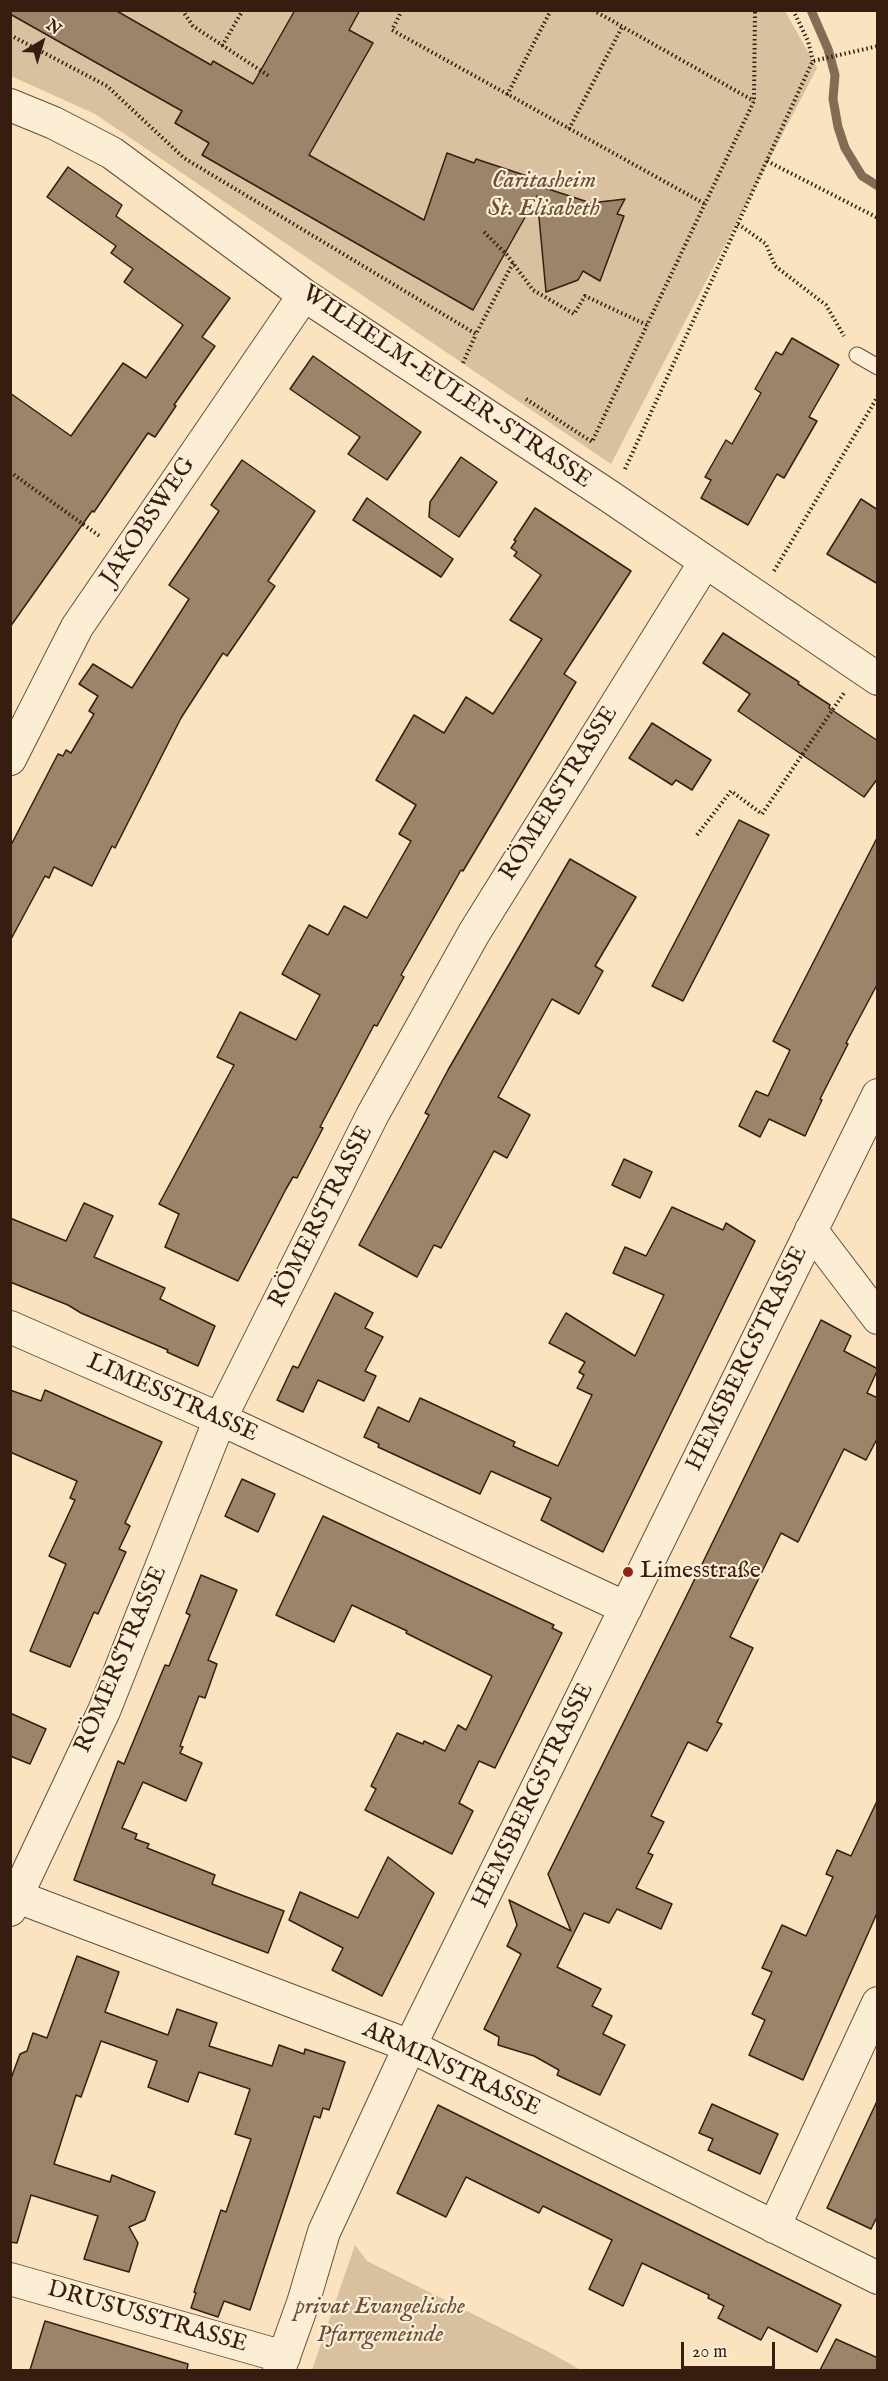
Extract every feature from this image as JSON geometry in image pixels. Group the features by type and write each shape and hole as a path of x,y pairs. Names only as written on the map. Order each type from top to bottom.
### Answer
{"street":[{"name":"WILHELM-EULER-STRASSE","path":"10,105 54,123 112,153 304,295 609,496 869,674"},
{"name":"JAKOBSWEG","path":"10,759 78,627 304,295"},
{"name":"RÖMERSTRASSE","path":"12,1900 104,1711 220,1419 373,1114 468,943 705,561"},
{"name":"HEMSBERGSTRASSE","path":"282,2364 324,2232 410,2046 878,1095"},
{"name":"HEMSBERGSTRASSE","path":"811,1230 878,1318"},
{"name":"LIMESSTRASSE","path":"10,1327 220,1419 626,1608"},
{"name":"ARMINSTRASSE","path":"12,1900 410,2046 878,2278"},
{"path":"774,2227 878,2003"},
{"name":"DRUSUSSTRASSE","path":"12,2285 282,2364"}],"lane":[{"path":"857,355 878,367"}],"path":[{"path":"183,10 193,26 269,76"},
{"path":"222,46 243,10"},
{"path":"402,10 392,30 705,204"},
{"path":"507,95 551,10"},
{"path":"593,10 754,101"},
{"path":"526,399 592,442 754,101 755,10"},
{"path":"609,496 624,470 813,61 808,41 793,10"},
{"path":"569,129 622,27"},
{"path":"10,35 107,86 184,158 476,334 513,263"},
{"path":"813,61 878,46"},
{"path":"767,161 878,218"},
{"path":"738,225 766,244 775,266 826,305 857,355"},
{"path":"484,232 513,263 532,290 574,314 585,296 647,325"},
{"path":"758,597 878,396"},
{"path":"10,472 126,555"},
{"path":"697,835 730,791 762,814 869,674"}],"green space":[{"name":"Caritasheim St. Elisabeth","path":"11,10 785,11 817,68 611,464 95,114 11,76"},
{"name":"privat Evangelische Pfarrgemeinde","path":"355,2245 367,2261 581,2370 312,2370"}],"building":[{"path":"10,10 115,10 211,65 213,61 253,84 295,10 360,10 349,30 373,43 309,155 424,220 447,153 474,163 476,159 545,182 542,187 591,203 625,199 617,214 624,216 600,281 583,271 578,280 546,292 537,196 473,310 202,155 209,143 175,123 182,111 10,14"},
{"path":"68,167 122,205 116,216 230,298 202,337 215,346 174,405 176,406 155,437 148,433 10,627 10,393 71,436 123,363 146,378 183,325 124,282 133,269 111,253 116,246 47,197"},
{"path":"792,338 839,365 809,417 817,421 784,478 777,474 748,525 701,498 711,480 705,477 726,440 732,444 761,393 755,389 776,352 782,355"},
{"path":"313,356 421,432 387,480 348,454 360,437 290,389"},
{"path":"461,457 497,482 459,537 429,517 430,502"},
{"path":"242,460 315,511 268,581 275,586 227,656 223,653 181,718 115,848 112,846 92,886 54,867 49,878 45,876 10,941 10,847 58,754 63,756 66,750 71,753 94,714 89,711 98,696 79,684 93,664 132,688 189,599 169,585 219,511 211,505"},
{"path":"367,498 453,559 441,577 353,520"},
{"path":"861,499 878,510 878,584 827,554"},
{"path":"535,508 631,571 564,674 576,682 463,871 461,870 401,975 404,977 377,1026 374,1025 320,1127 323,1128 297,1178 293,1177 286,1189 238,1281 165,1247 179,1214 159,1204 234,1065 217,1057 240,1012 296,1040 320,995 282,974 309,925 328,935 344,906 367,918 411,841 399,834 416,805 376,780 414,715 444,733 466,697 493,714 542,639 510,620 541,575 514,556 517,552 511,548"},
{"path":"723,633 799,682 798,684 830,705 829,708 878,741 878,778 864,797 738,711 750,694 703,663"},
{"path":"652,723 711,760 692,790 676,780 672,785 629,758"},
{"path":"739,820 769,835 683,1001 652,986"},
{"path":"878,836 878,983 846,1043 848,1044 820,1099 822,1100 805,1136 769,1119 760,1137 739,1126 756,1091 768,1096 790,1050 773,1041"},
{"path":"570,859 636,897 595,966 603,971 579,1014 552,999 498,1097 530,1115 507,1158 494,1151 441,1248 434,1245 417,1277 359,1245 429,1115 425,1113 448,1070"},
{"path":"624,1159 652,1172 640,1198 612,1185"},
{"path":"84,1203 113,1216 94,1257 165,1288 160,1299 215,1326 198,1366 68,1305 10,1282 10,1218 66,1241"},
{"path":"672,1207 723,1230 726,1223 755,1241 603,1552 541,1520 551,1498 491,1471 480,1494 378,1447 379,1444 364,1437 378,1407 409,1422 420,1398 515,1442 513,1446 558,1466 592,1395 577,1388 584,1375 579,1372 585,1362 549,1343 566,1313 635,1356 664,1295 613,1273 625,1247 646,1256"},
{"path":"335,1293 373,1313 365,1328 383,1337 365,1371 376,1376 364,1401 318,1380 303,1412 277,1400 293,1366 298,1368"},
{"path":"821,1320 851,1336 844,1351 878,1369 867,1393 878,1398 878,1437 866,1460 844,1449 798,1542 781,1533 730,1637 753,1648 717,1722 722,1724 707,1751 688,1742 651,1816 664,1822 648,1853 653,1855 636,1888 672,1904 661,1929 617,1909 609,1923 584,1913 557,1967 601,1989 592,2006 612,2016 603,2034 625,2045 600,2095 557,2075 559,2070 534,2056 498,2045 499,2037 484,2029 521,1954 507,1946 517,1925 509,1900 571,1931 548,1874"},
{"path":"10,1390 41,1401 45,1390 162,1442 125,1523 130,1526 119,1549 126,1552 98,1614 94,1612 70,1667 30,1651 66,1564 49,1556 75,1500 70,1498 77,1481 10,1452"},
{"path":"242,1479 275,1494 258,1532 225,1516"},
{"path":"323,1516 554,1625 552,1628 562,1633 495,1768 479,1761 459,1803 473,1811 452,1854 365,1810 376,1789 371,1786 397,1733 423,1744 424,1741 445,1751 458,1725 466,1730 492,1676 352,1605 334,1642 276,1615"},
{"path":"201,1575 237,1590 208,1660 217,1664 205,1698 199,1696 180,1746 183,1747 180,1753 202,1763 186,1801 143,1782 122,1828 137,1834 135,1839 149,1844 147,1848 215,1875 212,1884 284,1911 268,1953 74,1880 118,1761 124,1764 165,1665 169,1666 190,1615 186,1613"},
{"path":"10,1713 46,1729 30,1764 10,1756"},
{"path":"878,1799 878,1911 803,2080 749,2055 765,2020 752,2014 772,1972 762,1968 782,1925 806,1936 833,1877 826,1874 837,1850 851,1856"},
{"path":"388,1857 434,1893 382,1996 332,1970 343,1948 289,1920 300,1892 358,1918"},
{"path":"77,1956 119,1972 105,2012 168,2035 177,2009 217,2023 209,2046 272,2066 279,2045 304,2054 305,2049 345,2062 329,2110 323,2108 320,2118 314,2116 250,2310 224,2301 218,2317 191,2308 196,2293 194,2292 221,2210 226,2212 251,2139 235,2134 250,2089 199,2072 188,2102 148,2087 157,2061 101,2041 81,2097 76,2095 54,2164 110,2182 112,2175 155,2192 145,2220 129,2227 138,2243 129,2272 84,2259 98,2216 31,2195 17,2243 10,2242 10,2081 20,2054 27,2051 33,2033 47,2038"},
{"path":"878,2099 878,2215 871,2229 827,2208"},
{"path":"712,2104 778,2134 760,2174 708,2150 713,2139 699,2133"},
{"path":"438,2105 841,2305 817,2352 768,2327 761,2340 718,2318 724,2306 708,2298 709,2295 642,2263 623,2306 589,2289 612,2240 543,2206 539,2213 466,2177 446,2217 397,2193"},
{"path":"45,2321 188,2364 187,2370 30,2370"},
{"path":"836,2339 878,2358 878,2370 820,2370"}],"waterway":[{"path":"811,10 828,49 835,75 833,99 838,127 845,148 862,176 878,186"}],"place":[{"name":"Limesstraße","path":"628,1572"}]}
